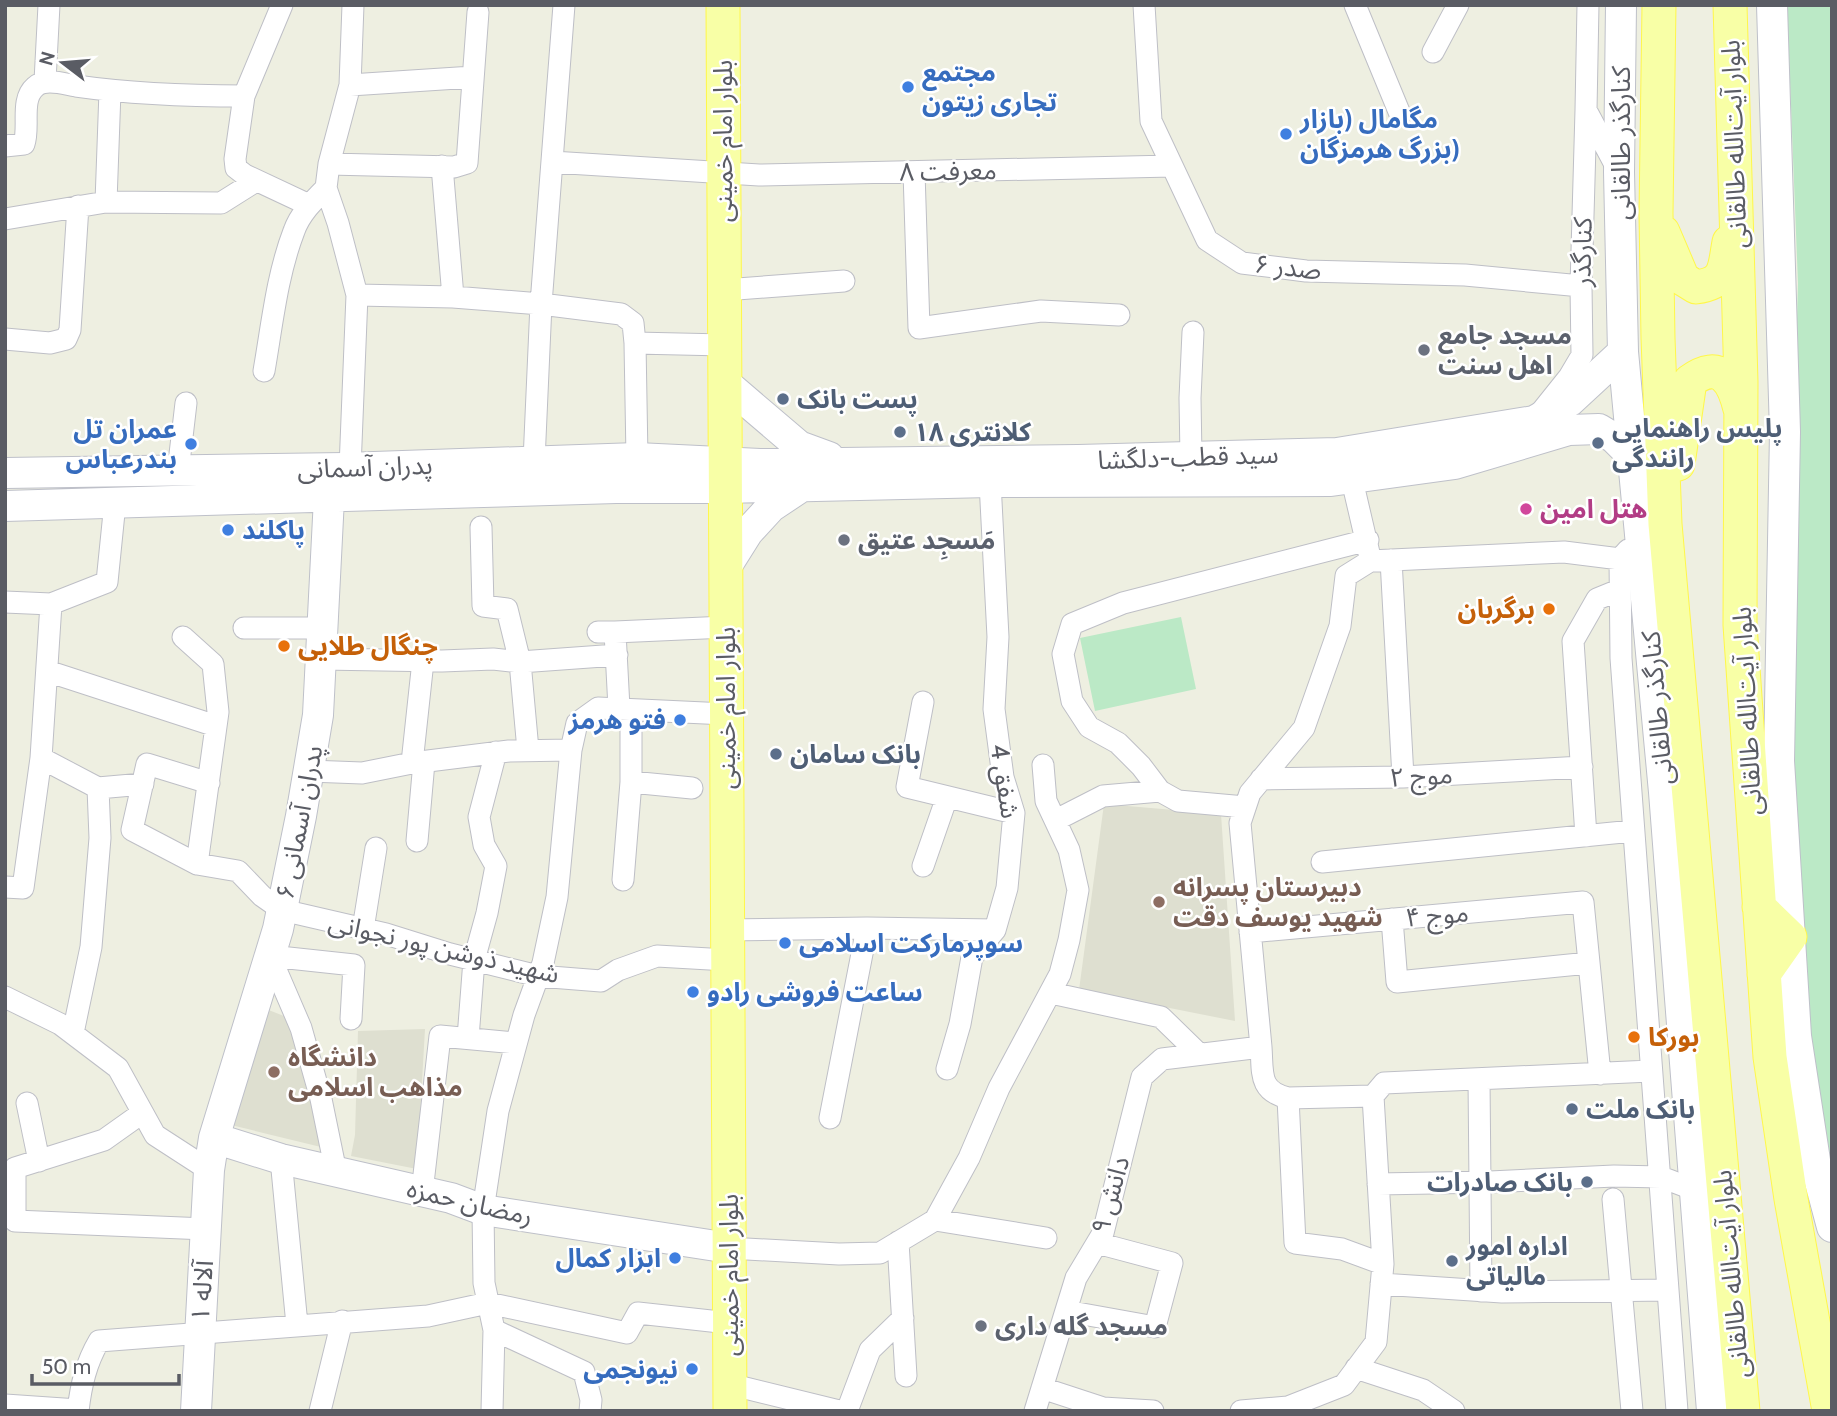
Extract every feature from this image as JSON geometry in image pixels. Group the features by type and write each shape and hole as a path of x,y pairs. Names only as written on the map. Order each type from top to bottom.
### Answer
{"main road":[{"name":"بلوار امام خمینی","path":"723,5 730,1397"},
{"name":"بلوار آیت‌الله طالقانی","path":"1659,5 1656,213 1658,338 1653,530 1688,788 1743,1411"},
{"name":"بلوار آیت‌الله طالقانی","path":"1730,5 1741,382 1740,625 1759,907 1772,1082 1829,1411"},
{"path":"1656,213 1683,279 1696,288 1712,285 1723,274 1736,206"},
{"path":"1653,530 1681,447 1690,381 1707,372 1720,373 1729,379 1735,390 1740,411"},
{"path":"1660,748 1688,788"},
{"path":"1759,907 1790,937 1764,974"}],"street":[{"path":"45,82 49,5"},
{"path":"282,5 244,96 236,168 256,181 309,205"},
{"path":"350,468 357,295 326,188 329,164 351,85 353,5"},
{"path":"534,461 541,304 564,5"},
{"name":"صدر ۶","path":"1144,5 1151,121 1207,240 1242,263 1306,271 1465,275 1581,286"},
{"path":"1354,5 1400,114"},
{"path":"1433,52 1458,5"},
{"name":"کنارگذر","path":"1534,421 1569,377 1582,355 1581,286 1588,5"},
{"name":"کنارگذر طالقانی","path":"1621,5 1619,172 1623,352 1632,456 1653,530 1660,748 1712,1411"},
{"path":"1772,5 1785,432 1779,761 1798,1046 1816,1167 1832,1227"},
{"path":"329,164 462,166 467,163 478,12"},
{"path":"351,85 473,77"},
{"path":"5,146 24,144 27,99 34,87 45,82 110,91 185,96 244,96"},
{"path":"106,202 110,91"},
{"name":"کنارگذر","path":"1586,110 1619,172"},
{"name":"معرفت ۸","path":"552,162 723,174 1172,166"},
{"path":"442,166 453,297"},
{"path":"914,172 919,328 1041,310 1119,315"},
{"path":"5,219 106,202 221,203 256,181"},
{"path":"264,371 275,301 294,230 309,205 326,188"},
{"path":"5,339 50,343 66,339 70,330 78,206"},
{"path":"724,290 844,281"},
{"path":"357,295 453,297 621,314 633,323 637,458"},
{"path":"1191,457 1193,332"},
{"path":"635,343 724,345"},
{"name":"سید قطب-دلگشا","path":"725,475 804,485 990,482 1191,457 1337,453 1534,421 1570,401 1623,352"},
{"path":"724,382 799,446 843,462"},
{"path":"178,471 186,403"},
{"name":"سید قطب-دلگشا","path":"725,475 760,464 843,462 1353,480 1455,464 1569,430 1599,429 1614,438 1632,456"},
{"name":"پدران آسمانی","path":"5,473 350,468 637,458 725,475"},
{"name":"پدران آسمانی","path":"5,506 616,488 725,475"},
{"path":"1353,480 1376,554 1403,777"},
{"name":"شفق 4","path":"947,1069 960,1024 972,957 995,930 1007,888 1014,813 1003,777 994,709 998,637 990,482"},
{"path":"726,567 748,532 771,507 804,485"},
{"name":"پدران آسمانی ۶","path":"214,1138 282,910 309,772 318,715 329,498"},
{"path":"5,602 51,604 107,582 115,503"},
{"path":"481,527 483,606 507,609 520,662 528,750"},
{"path":"1653,530 1620,559 1619,590 1633,831 1677,1411"},
{"path":"1245,807 1178,801 1160,791 1141,766 1118,743 1089,727 1072,701 1063,654 1072,624 1123,603 1376,554 1564,552 1620,559"},
{"path":"1373,1096 1288,1098 1275,1095 1266,1087 1240,823 1250,793 1304,728 1340,626 1346,576 1376,554"},
{"path":"1586,836 1573,641 1597,599 1619,590"},
{"path":"14,888 41,758 51,604"},
{"path":"623,880 631,782 617,655 607,632 726,627"},
{"path":"244,628 323,628"},
{"path":"183,637 213,663 218,712 198,864"},
{"path":"321,659 493,659 520,662 617,655"},
{"path":"417,841 423,661"},
{"path":"47,671 216,726"},
{"path":"923,702 906,787 1014,813"},
{"path":"492,1411 494,1330 484,1283 482,1210 498,1111 516,1043 543,963 557,897 571,750 577,723 598,708 726,714"},
{"path":"309,772 362,773 418,762 496,752 571,750"},
{"path":"468,1038 474,960 487,914 496,866 484,845 479,817 496,752"},
{"path":"41,758 98,788 143,784"},
{"path":"209,783 148,764 132,830 198,864 238,872 262,896 282,910"},
{"path":"729,1248 839,1254 880,1253 935,1220 969,1158 999,1088 1060,974 1078,890 1069,850 1046,801 1043,765"},
{"name":"موج ۲","path":"1261,779 1403,777 1582,767"},
{"path":"631,782 692,788"},
{"path":"73,1033 91,947 100,838 98,788"},
{"path":"1056,820 1103,796 1160,791"},
{"path":"923,866 947,797"},
{"path":"1322,862 1633,831"},
{"path":"363,929 376,848"},
{"name":"موج ۴","path":"1250,932 1583,902 1589,963"},
{"name":"شهید ذوشن پور نجوانی","path":"282,910 538,976 601,981 618,970 657,956 727,945 867,928 995,930"},
{"path":"1392,919 1397,982 1589,963 1600,1074"},
{"path":"830,1118 867,928"},
{"path":"336,1172 321,1099 301,1028 270,956 354,965 351,1019"},
{"path":"1051,993 1161,1017 1199,1054"},
{"path":"5,997 60,1024 118,1068 155,1135 209,1170"},
{"path":"422,1192 440,1036 516,1043"},
{"name":"دانش ۹","path":"1035,1411 1076,1278 1103,1233 1142,1077 1162,1059 1261,1047"},
{"path":"1241,1411 1288,1407 1344,1385 1376,1342 1382,1274 1373,1096 1384,1083 1651,1072"},
{"path":"1479,1079 1481,1291"},
{"path":"1288,1098 1295,1243 1342,1249 1382,1274 1481,1291 1668,1290"},
{"path":"27,1103 39,1161"},
{"path":"142,1113 104,1140 15,1168 10,1183 15,1221 206,1229"},
{"name":"رمضان حمزه","path":"214,1138 282,1159 451,1198 482,1210 729,1248"},
{"name":"آلاله ۱","path":"196,1411 209,1170 214,1138"},
{"path":"282,1159 297,1325"},
{"path":"1378,1184 1614,1176 1661,1177 1695,1190"},
{"path":"1613,1199 1632,1411"},
{"path":"935,1220 1046,1238"},
{"path":"898,1242 906,1376"},
{"path":"1066,1311 1155,1327 1172,1263 1097,1243"},
{"path":"5,1405 78,1410 82,1382 99,1341 428,1316 488,1303 628,1333 638,1313 729,1323"},
{"path":"847,1411 870,1350 903,1318"},
{"path":"320,1411 342,1321"},
{"path":"494,1330 584,1372 591,1400 590,1411"},
{"path":"1356,1368 1423,1390 1454,1411"},
{"path":"1042,1388 1102,1408 1153,1411"},
{"path":"730,1397 839,1411"}],"shaded area":[{"name":"دبیرستان پسرانه شهید یوسف دقت","path":"1104,804 1221,814 1235,1021 1079,990"},
{"name":"دانشگاه مذاهب اسلامی","path":"261,1007 289,1018 325,1148 231,1125"},
{"path":"425,1029 417,1169 351,1156 355,1135 358,1031"}],"green space":[{"path":"1787,5 1832,5 1832,1185 1808,1041 1794,840 1792,497 1798,283"},
{"path":"1181,617 1196,689 1095,711 1080,638"}],"place":[{"name":"مجتمع تجاری زیتون","path":"908,87"},
{"name":"مگامال (بازار بزرگ هرمزگان)","path":"1286,134"},
{"name":"مسجد جامع اهل سنت","path":"1424,350"},
{"name":"پست بانک","path":"783,399"},
{"name":"کلانتری ۱۸","path":"900,432"},
{"name":"پلیس راهنمایی رانندگی","path":"1598,443"},
{"name":"عمران تل بندرعباس","path":"191,444"},
{"name":"هتل امین","path":"1526,509"},
{"name":"پاکلند","path":"228,530"},
{"name":"مَسجِد عتیق","path":"844,540"},
{"name":"برگربان","path":"1549,609"},
{"name":"چنگال طلایی","path":"284,646"},
{"name":"فتو هرمز","path":"680,720"},
{"name":"بانک سامان","path":"776,754"},
{"name":"دبیرستان پسرانه شهید یوسف دقت","path":"1159,902"},
{"name":"سوپرمارکت اسلامی","path":"785,943"},
{"name":"ساعت فروشی رادو","path":"693,992"},
{"name":"بورکا","path":"1634,1037"},
{"name":"دانشگاه مذاهب اسلامی","path":"274,1072"},
{"name":"بانک ملت","path":"1572,1109"},
{"name":"بانک صادرات","path":"1587,1182"},
{"name":"ابزار کمال","path":"675,1258"},
{"name":"اداره امور مالیاتی","path":"1452,1261"},
{"name":"مسجد گله داری","path":"981,1326"},
{"name":"نیونجمی","path":"692,1369"}]}
